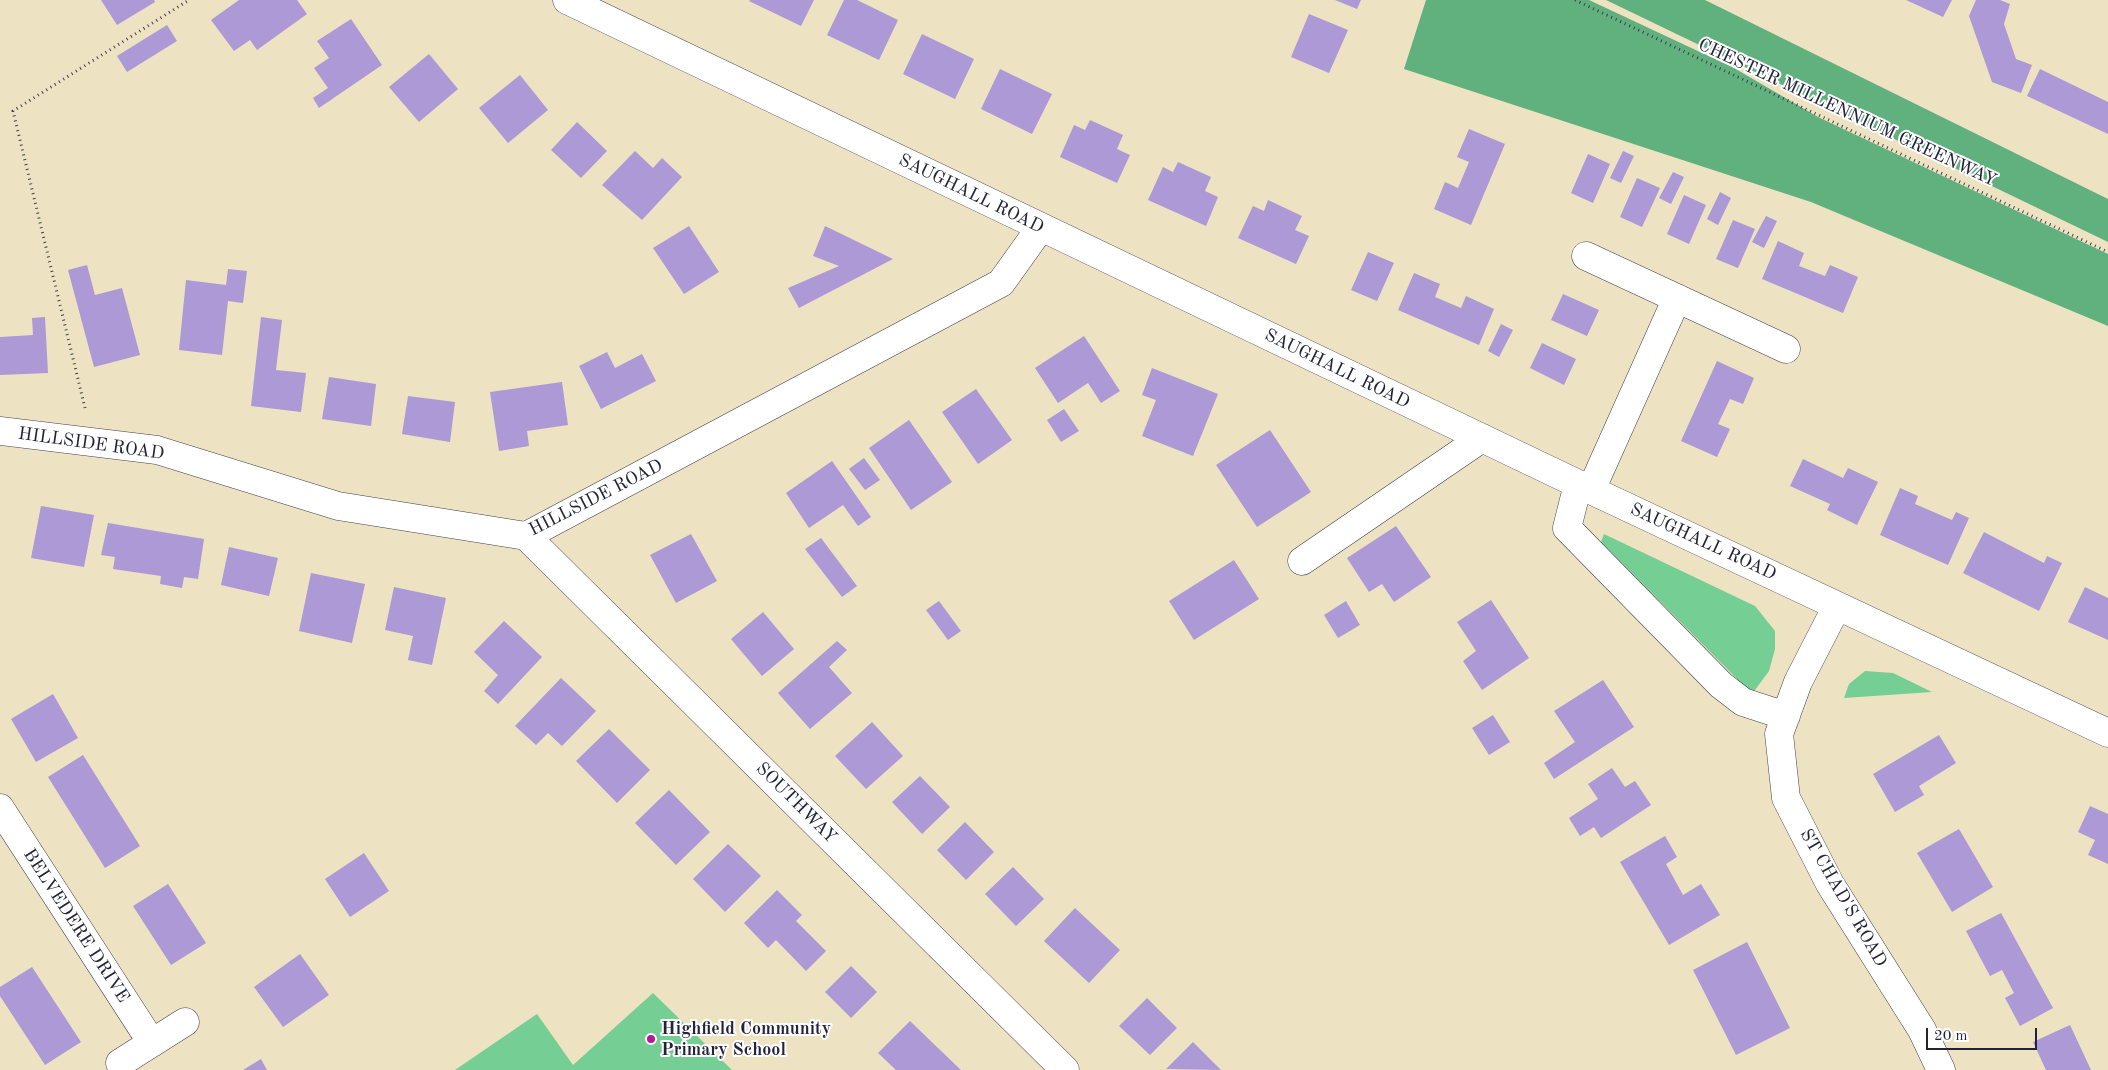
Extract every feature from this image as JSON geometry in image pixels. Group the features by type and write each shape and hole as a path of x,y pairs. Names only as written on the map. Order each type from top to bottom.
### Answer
{"street":[{"name":"SAUGHALL ROAD","path":"567,0 1585,487 2108,733"},
{"name":"HILLSIDE ROAD","path":"0,431 157,450 338,506 526,536 1000,283 1041,227"},
{"path":"1586,256 1786,349"},
{"path":"1677,298 1567,528 1721,685 1743,702 1786,716"},
{"path":"1302,561 1482,438"},
{"name":"SOUTHWAY","path":"526,536 1065,1070"},
{"name":"ST CHAD'S ROAD","path":"1837,606 1798,682 1779,734 1786,798 1830,884 1922,1030 1942,1070"},
{"name":"BELVEDERE DRIVE","path":"0,808 152,1043"},
{"path":"120,1063 185,1022"}],"path":[{"path":"94,443 13,111 189,0"},
{"name":"CHESTER MILLENNIUM GREENWAY","path":"1575,0 2108,252"}],"green space":[{"path":"1426,0 1589,0 1734,68 1818,117 2108,254 2108,326 1811,202 1404,69"},
{"path":"1606,0 1705,0 2108,199 2108,242"},
{"path":"1604,534 1755,606 1775,631 1775,649 1769,671 1752,694 1601,542"},
{"path":"1865,671 1893,673 1932,692 1844,698 1849,684"},
{"name":"Highfield Community Primary School","path":"653,993 732,1070 455,1070 537,1014 573,1065"}],"building":[{"path":"101,0 154,0 155,2 117,25"},
{"path":"239,0 297,0 307,14 257,50 250,40 234,51 211,20"},
{"path":"750,0 814,0 801,26"},
{"path":"844,0 857,0 898,20 879,60 827,35"},
{"path":"1335,0 1361,0 1357,9"},
{"path":"1906,0 1952,0 1943,17"},
{"path":"1976,0 2000,0 2010,4 2004,24 2016,59 2032,65 2021,93 1992,82 1969,16"},
{"path":"1309,14 1348,30 1329,73 1291,57"},
{"path":"351,19 382,65 319,108 313,98 328,88 314,68 329,58 317,41"},
{"path":"167,25 177,41 127,72 117,56"},
{"path":"922,34 974,59 955,99 903,74"},
{"path":"429,54 458,89 419,122 389,87"},
{"path":"1000,69 1052,94 1032,134 981,109"},
{"path":"2040,69 2108,102 2108,134 2027,96"},
{"path":"520,75 548,110 508,143 479,108"},
{"path":"1090,120 1123,135 1117,149 1130,155 1117,183 1060,157 1074,125 1085,130"},
{"path":"577,122 607,151 581,178 551,150"},
{"path":"1469,129 1505,144 1471,225 1434,209 1445,182 1458,188 1469,162 1457,157"},
{"path":"635,151 653,168 662,158 682,177 642,220 602,185"},
{"path":"1623,151 1634,156 1621,183 1610,178"},
{"path":"1588,154 1610,164 1593,203 1571,193"},
{"path":"1178,162 1211,177 1205,191 1218,197 1206,226 1148,200 1163,167 1173,172"},
{"path":"1673,172 1684,177 1671,204 1659,198"},
{"path":"1637,178 1660,188 1642,227 1620,217"},
{"path":"1720,192 1731,198 1718,225 1707,219"},
{"path":"1684,195 1706,205 1689,244 1667,234"},
{"path":"1268,200 1302,216 1295,230 1309,236 1296,264 1238,238 1253,206 1264,211"},
{"path":"1766,216 1777,221 1764,248 1752,242"},
{"path":"1733,220 1755,229 1738,268 1716,259"},
{"path":"689,226 719,272 684,294 653,248"},
{"path":"825,226 893,259 799,308 788,288 839,266 813,256"},
{"path":"1778,241 1804,253 1799,266 1825,276 1830,265 1858,277 1843,313 1762,279"},
{"path":"1368,252 1394,263 1377,301 1351,290"},
{"path":"87,265 95,295 122,288 140,355 94,367 68,270"},
{"path":"228,269 247,271 243,303 228,301 222,355 179,350 186,280 226,285"},
{"path":"1414,273 1440,284 1435,297 1461,308 1466,296 1494,309 1479,345 1398,310"},
{"path":"1563,294 1599,310 1587,336 1551,320"},
{"path":"45,317 48,373 0,375 0,337 33,335 32,318"},
{"path":"261,317 282,320 276,370 306,373 301,412 251,406"},
{"path":"1501,324 1513,330 1499,357 1488,351"},
{"path":"1084,336 1120,391 1101,403 1088,383 1058,403 1035,368"},
{"path":"1542,343 1576,359 1564,385 1530,368"},
{"path":"607,352 615,368 642,354 656,381 601,409 579,366"},
{"path":"1717,361 1754,378 1743,404 1730,399 1718,424 1730,429 1717,457 1681,441"},
{"path":"1152,368 1218,394 1193,456 1142,436 1156,400 1142,395"},
{"path":"329,377 376,384 371,426 322,419"},
{"path":"562,382 568,425 527,431 529,446 499,451 490,392"},
{"path":"976,389 1012,440 978,464 942,412"},
{"path":"408,396 455,402 450,442 402,434"},
{"path":"1064,409 1079,431 1061,442 1047,420"},
{"path":"909,420 952,482 911,510 869,448"},
{"path":"1270,430 1311,492 1257,527 1216,465"},
{"path":"864,458 880,480 865,490 849,469"},
{"path":"1803,459 1843,478 1848,468 1878,482 1857,525 1827,510 1830,504 1790,486"},
{"path":"832,461 871,517 858,526 843,505 809,528 786,493"},
{"path":"1900,488 1918,496 1915,504 1952,520 1956,512 1969,518 1948,565 1880,535"},
{"path":"41,506 94,515 84,567 31,558"},
{"path":"108,523 204,539 198,579 184,577 182,588 160,584 161,576 113,569 115,557 101,555"},
{"path":"1396,526 1431,577 1394,602 1382,584 1369,592 1347,558"},
{"path":"1984,532 2044,563 2047,556 2062,563 2039,611 1963,573"},
{"path":"691,534 717,581 676,603 650,555"},
{"path":"821,538 857,586 842,597 805,549"},
{"path":"229,547 278,558 269,596 221,585"},
{"path":"1234,560 1259,599 1194,640 1169,601"},
{"path":"311,573 365,584 352,643 299,631"},
{"path":"394,587 446,598 432,665 408,660 413,636 385,630"},
{"path":"2085,587 2108,598 2108,640 2068,622"},
{"path":"1491,600 1529,658 1482,690 1463,661 1476,651 1457,622"},
{"path":"939,601 961,631 948,640 926,610"},
{"path":"1346,601 1360,625 1338,638 1324,615"},
{"path":"763,612 794,649 762,676 731,639"},
{"path":"504,621 542,657 498,704 484,691 498,675 474,652"},
{"path":"837,641 847,650 829,667 852,693 810,729 778,693"},
{"path":"561,678 596,711 562,746 548,733 536,745 515,726"},
{"path":"1603,680 1634,727 1554,779 1544,763 1575,742 1554,711"},
{"path":"53,694 78,738 36,762 11,719"},
{"path":"1493,715 1510,742 1489,755 1472,728"},
{"path":"872,722 903,756 866,789 835,756"},
{"path":"609,729 650,770 617,803 576,761"},
{"path":"1939,735 1956,763 1919,786 1924,795 1895,812 1873,774"},
{"path":"83,755 140,846 105,868 48,777"},
{"path":"1612,768 1625,787 1635,781 1651,805 1601,838 1594,827 1580,836 1569,818 1598,799 1588,784"},
{"path":"920,776 950,807 922,834 892,802"},
{"path":"669,790 710,832 676,865 635,823"},
{"path":"2090,806 2108,814 2108,864 2088,855 2095,840 2078,832"},
{"path":"965,822 994,852 966,880 937,850"},
{"path":"1959,829 1993,887 1952,912 1917,853"},
{"path":"1665,836 1677,857 1666,864 1683,895 1701,884 1720,915 1669,945 1620,862"},
{"path":"728,844 761,876 725,912 693,879"},
{"path":"364,853 389,891 350,917 325,879"},
{"path":"1013,867 1044,899 1016,926 985,894"},
{"path":"168,884 206,943 171,965 133,906"},
{"path":"777,890 802,915 796,921 826,951 806,971 776,940 768,948 744,923"},
{"path":"1075,908 1120,950 1089,983 1044,941"},
{"path":"2001,913 2053,1008 2020,1026 2005,998 2014,993 2002,970 1990,976 1966,931"},
{"path":"1747,942 1790,1028 1736,1055 1693,970"},
{"path":"300,954 329,995 283,1027 254,987"},
{"path":"851,966 877,992 851,1018 825,992"},
{"path":"32,967 81,1042 45,1065 0,996 0,987"},
{"path":"1147,998 1177,1028 1150,1055 1119,1026"},
{"path":"910,1021 961,1070 896,1070 878,1053"},
{"path":"2070,1025 2091,1070 2046,1070 2033,1042"},
{"path":"1193,1042 1221,1070 1166,1069"},
{"path":"261,1059 267,1070 243,1070"}],"place":[{"name":"Highfield Community Primary School","path":"651,1039"}]}
